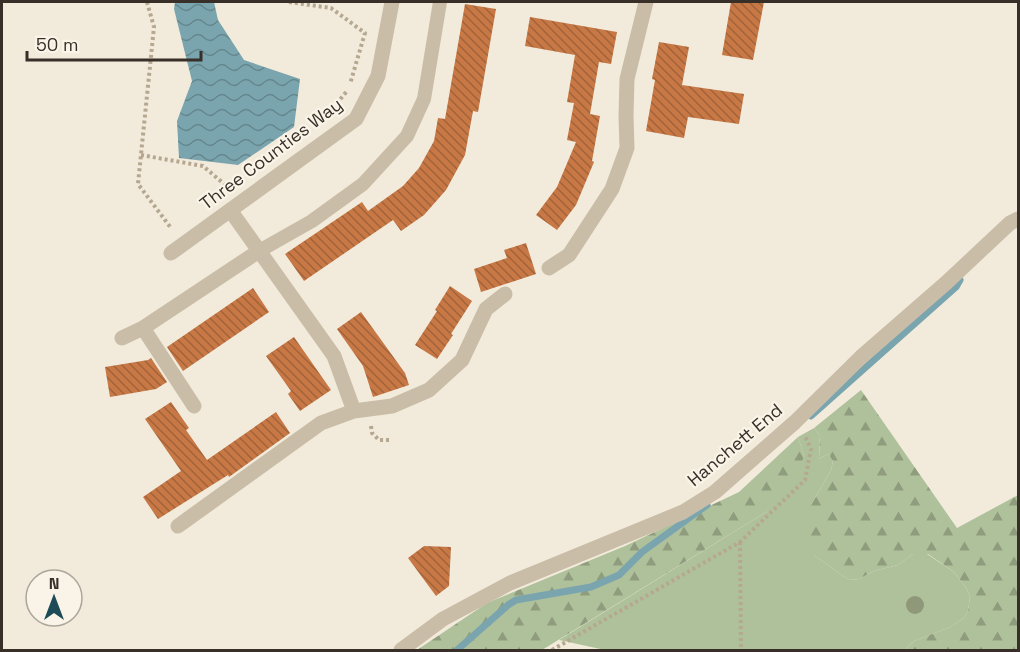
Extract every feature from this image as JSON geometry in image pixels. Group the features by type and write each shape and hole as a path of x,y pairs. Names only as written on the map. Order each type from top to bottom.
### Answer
{"street":[{"name":"Three Counties Way","path":"171,253 356,119 378,75 392,2"},
{"path":"549,268 568,255 612,189 627,148 627,79 646,2"},
{"path":"230,210 334,357 354,411"},
{"name":"Hanchett End","path":"401,651 443,618 510,583 683,512 715,492 795,422 861,357 946,283 1010,223 1018,219"},
{"path":"122,338 143,328 260,251"},
{"path":"178,526 321,423 354,411 392,406 429,390 462,360 486,309 505,294"},
{"path":"143,328 194,406"}],"lane":[{"path":"260,251 312,221 363,184 407,136 424,99 440,2"}],"path":[{"path":"147,2 154,27 138,184 171,229 180,222"},
{"path":"289,2 331,8 364,33 350,87 328,115"},
{"path":"141,155 203,166 230,189"},
{"path":"557,650 740,542 805,480 812,449 805,435"},
{"path":"740,542 741,651"}],"green space":[{"path":"861,390 957,528 1018,495 1018,650 905,650 914,641 950,627 964,618 968,611 970,597 967,589 954,572 928,554 913,554 898,565 874,571 859,579 849,580 815,556 805,532 811,505 831,470 833,461 828,454 819,459 820,435 814,428"},
{"path":"814,428 820,435 819,459 828,454 833,461 831,470 811,505 815,556 849,580 859,579 874,571 898,565 913,554 927,554 954,572 967,589 970,597 968,611 964,618 950,627 914,641 905,650 605,650 559,640 766,512 804,456 798,437"},
{"path":"798,437 804,456 796,477 766,512 542,650 417,650 487,603 625,546 739,492"}],"water":[{"path":"175,2 214,2 218,20 244,60 300,79 294,127 238,165 179,158 177,121 192,81 174,9"}],"building":[{"path":"731,2 764,2 753,60 722,55"},
{"path":"465,4 496,9 478,112 473,111 465,155 446,190 424,215 401,231 393,220 304,281 285,254 362,202 368,211 403,186 419,168 434,141 438,118 445,119"},
{"path":"530,17 617,32 611,64 599,62 590,114 600,116 592,161 594,162 576,205 557,230 536,215 557,187 576,142 567,140 574,103 567,102 575,55 525,46"},
{"path":"659,42 689,47 682,85 744,94 739,124 688,117 684,138 646,131"},
{"path":"526,243 536,274 481,292 474,269 507,258 504,250"},
{"path":"450,286 472,301 437,359 415,345"},
{"path":"253,288 269,312 183,371 167,347"},
{"path":"361,312 405,373 409,385 373,397 363,366 337,329"},
{"path":"294,337 331,390 300,411 288,394 291,391 266,356"},
{"path":"151,358 167,382 156,389 110,397 105,367"},
{"path":"171,402 189,428 186,430 207,460 276,412 290,433 229,477 228,475 158,519 143,497 181,471 145,419"},
{"path":"424,546 451,547 449,586 436,596 408,558"}],"waterway":[{"path":"811,416 956,287 960,280"},
{"path":"457,650 516,600 591,587 619,575 642,552 707,505"}]}
